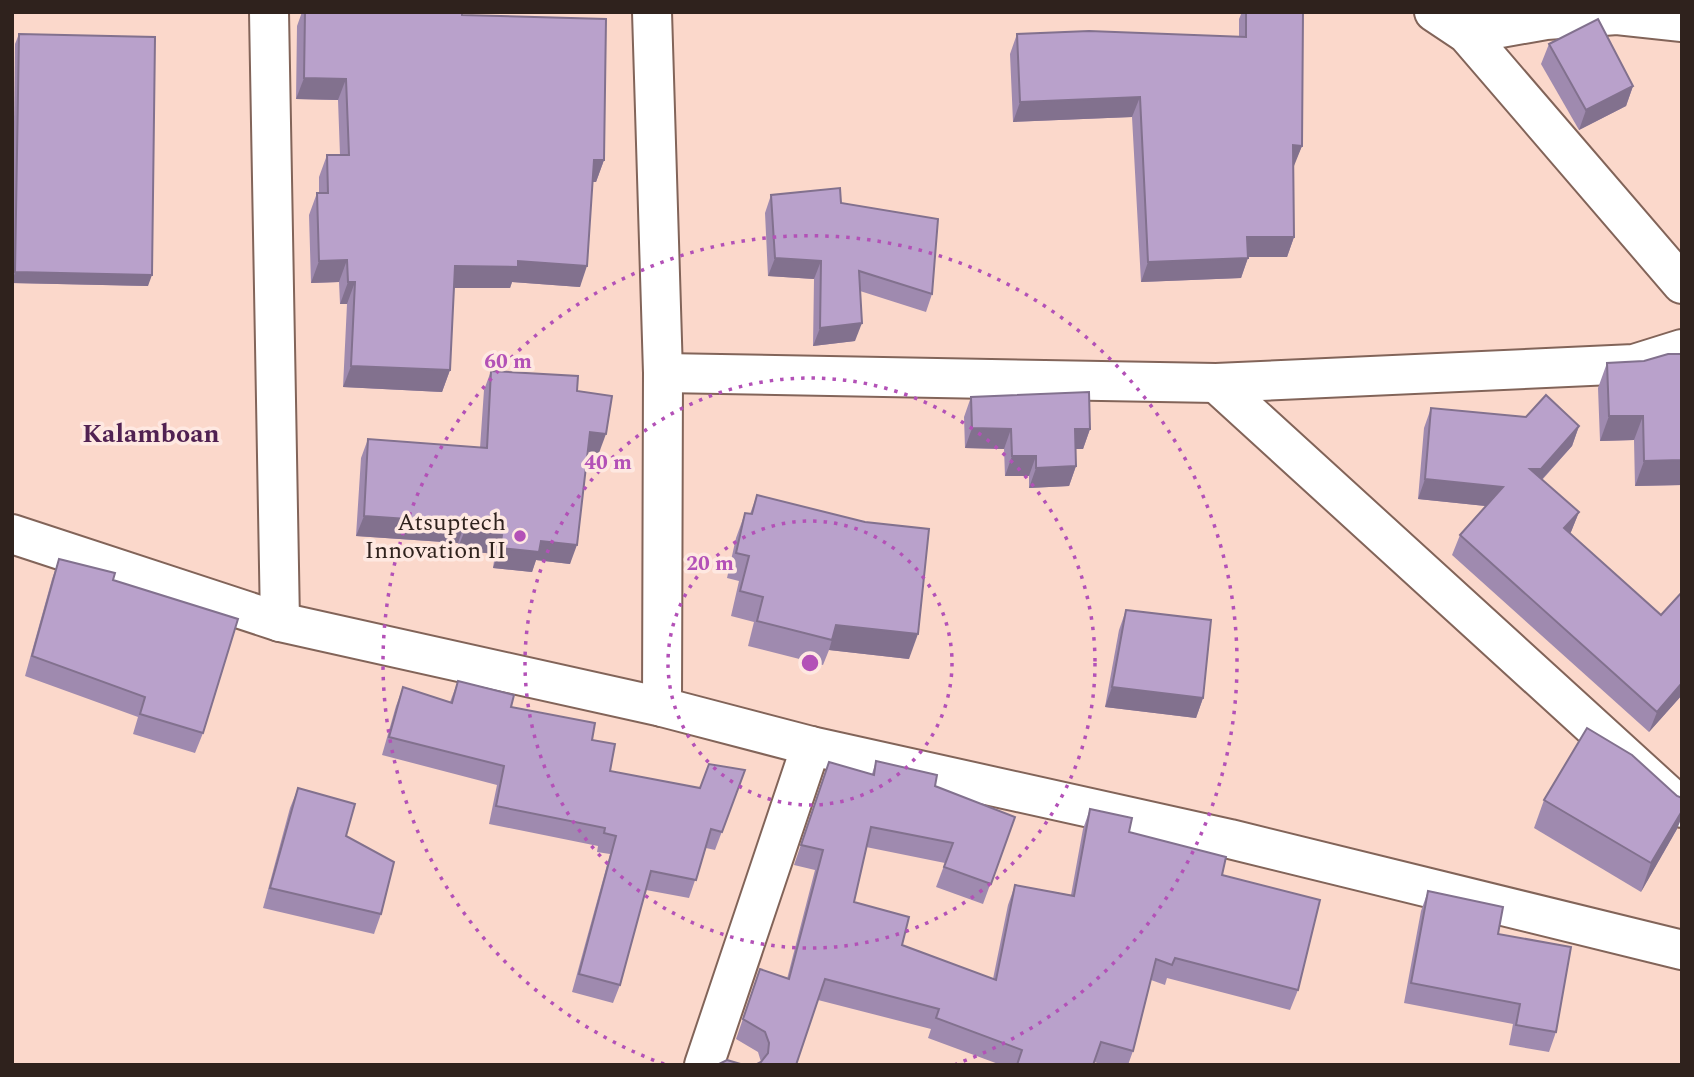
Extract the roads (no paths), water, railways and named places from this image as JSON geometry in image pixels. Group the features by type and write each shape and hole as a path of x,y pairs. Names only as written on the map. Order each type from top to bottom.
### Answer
{"street":[{"path":"269,12 280,621"},
{"path":"652,12 663,373 662,708"},
{"path":"1434,12 1467,34 1682,284"},
{"path":"1467,34 1546,20 1617,15 1682,22"},
{"path":"663,373 1216,383 1634,364 1682,349"},
{"path":"1216,383 1682,808"},
{"path":"12,534 280,621 662,708 811,746 1230,839 1682,950"},
{"path":"718,1061 811,746"}],"place":[{"name":"Atsuptech Innovation II","path":"520,536"}],"district":[{"name":"Kalamboan","path":"151,433"}]}
